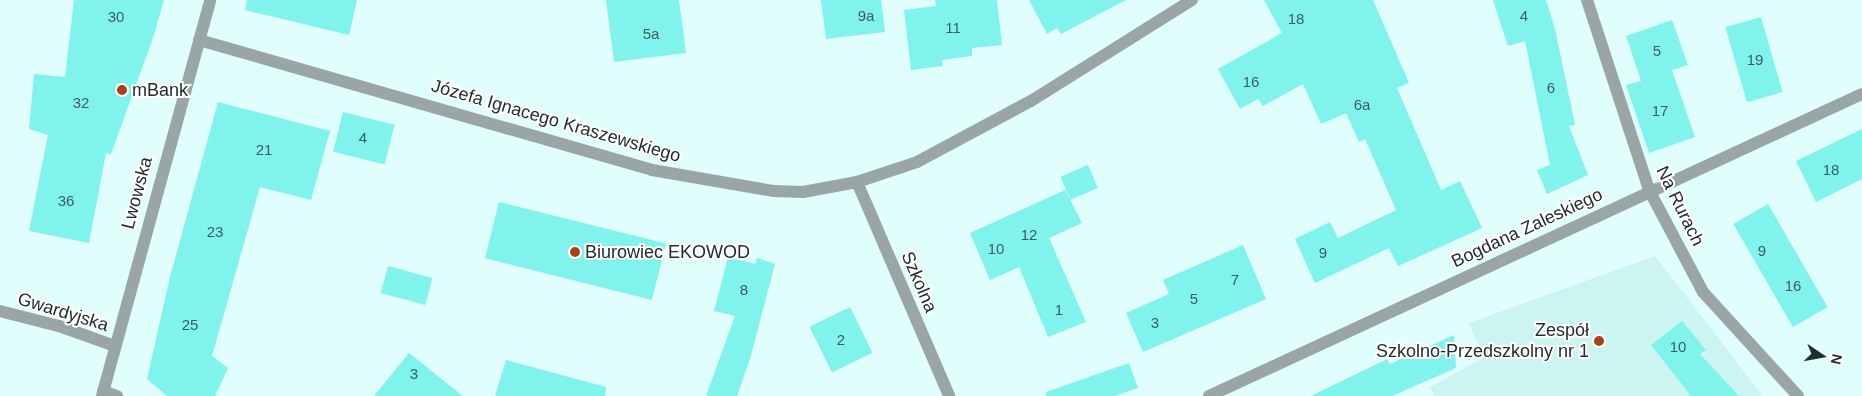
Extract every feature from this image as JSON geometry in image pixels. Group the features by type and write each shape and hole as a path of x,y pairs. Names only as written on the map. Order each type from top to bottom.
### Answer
{"street":[{"name":"Lwowska","path":"103,394 210,0"},
{"name":"Józefa Ignacego Kraszewskiego","path":"199,40 652,170 774,191 803,192 857,182 917,162 1032,101 1192,0"},
{"name":"Na Rurach","path":"1587,0 1649,190 1703,292 1798,396"},
{"name":"Bogdana Zaleskiego","path":"1208,396 1649,190 1862,94"},
{"name":"Szkolna","path":"857,182 949,396"},
{"name":"Gwardyjska","path":"0,311 59,326 115,346"},
{"path":"103,394 117,396"}],"shaded area":[{"name":"Zespół Szkolno-Przedszkolny nr 1","path":"1655,256 1763,396 1434,396 1430,387 1484,358 1469,323"}],"building":[{"path":"74,0 164,0 152,41 111,154 106,153 89,243 29,231 48,135 29,129 34,74 65,77"},
{"path":"247,0 357,0 349,35 245,10"},
{"path":"606,0 679,0 686,53 614,62"},
{"path":"821,0 881,0 885,32 826,39"},
{"path":"935,0 997,0 1002,45 972,48 972,56 942,60 943,66 911,70 904,10 936,6"},
{"path":"1029,0 1126,0 1061,34 1057,28 1047,34"},
{"path":"1264,0 1373,0 1409,83 1397,88 1441,190 1460,181 1482,228 1398,266 1389,248 1315,283 1295,239 1330,222 1338,238 1396,210 1365,139 1359,142 1346,113 1321,124 1303,84 1263,106 1258,99 1240,109 1218,69 1282,33"},
{"path":"1493,0 1546,0 1555,29 1575,125 1569,126 1588,175 1547,194 1537,170 1550,165 1525,41 1508,46"},
{"path":"1761,17 1782,92 1747,102 1725,27"},
{"path":"1672,20 1688,65 1672,70 1695,137 1649,153 1626,85 1641,81 1626,36"},
{"path":"218,102 330,131 311,200 260,187 212,356 228,368 215,396 167,396 147,379 170,277"},
{"path":"343,112 394,125 385,165 333,152"},
{"path":"1862,129 1862,179 1816,202 1796,161"},
{"path":"1088,165 1098,188 1070,200 1060,177"},
{"path":"1065,190 1082,223 1049,238 1086,322 1048,337 1019,267 990,280 970,233"},
{"name":"Biurowiec EKOWOD","path":"499,202 666,244 652,300 485,258"},
{"path":"1768,204 1828,307 1793,327 1733,224"},
{"path":"1243,245 1266,299 1143,352 1126,313 1169,294 1163,280"},
{"path":"728,257 755,264 757,258 775,264 750,359 737,396 706,396 735,316 714,311"},
{"path":"388,266 432,278 425,305 381,293"},
{"path":"850,307 872,353 832,373 810,327"},
{"path":"1682,321 1706,350 1700,354 1739,396 1691,396 1651,345"},
{"path":"1454,335 1456,368 1392,396 1311,396 1387,359 1390,364"},
{"path":"409,353 463,396 374,396"},
{"path":"506,360 606,387 605,396 495,396"},
{"path":"1129,363 1138,388 1115,396 1046,396 1046,392"}],"place":[{"name":"mBank","path":"122,90"},
{"name":"Biurowiec EKOWOD","path":"575,252"},
{"name":"Zespół Szkolno-Przedszkolny nr 1","path":"1599,341"}]}
